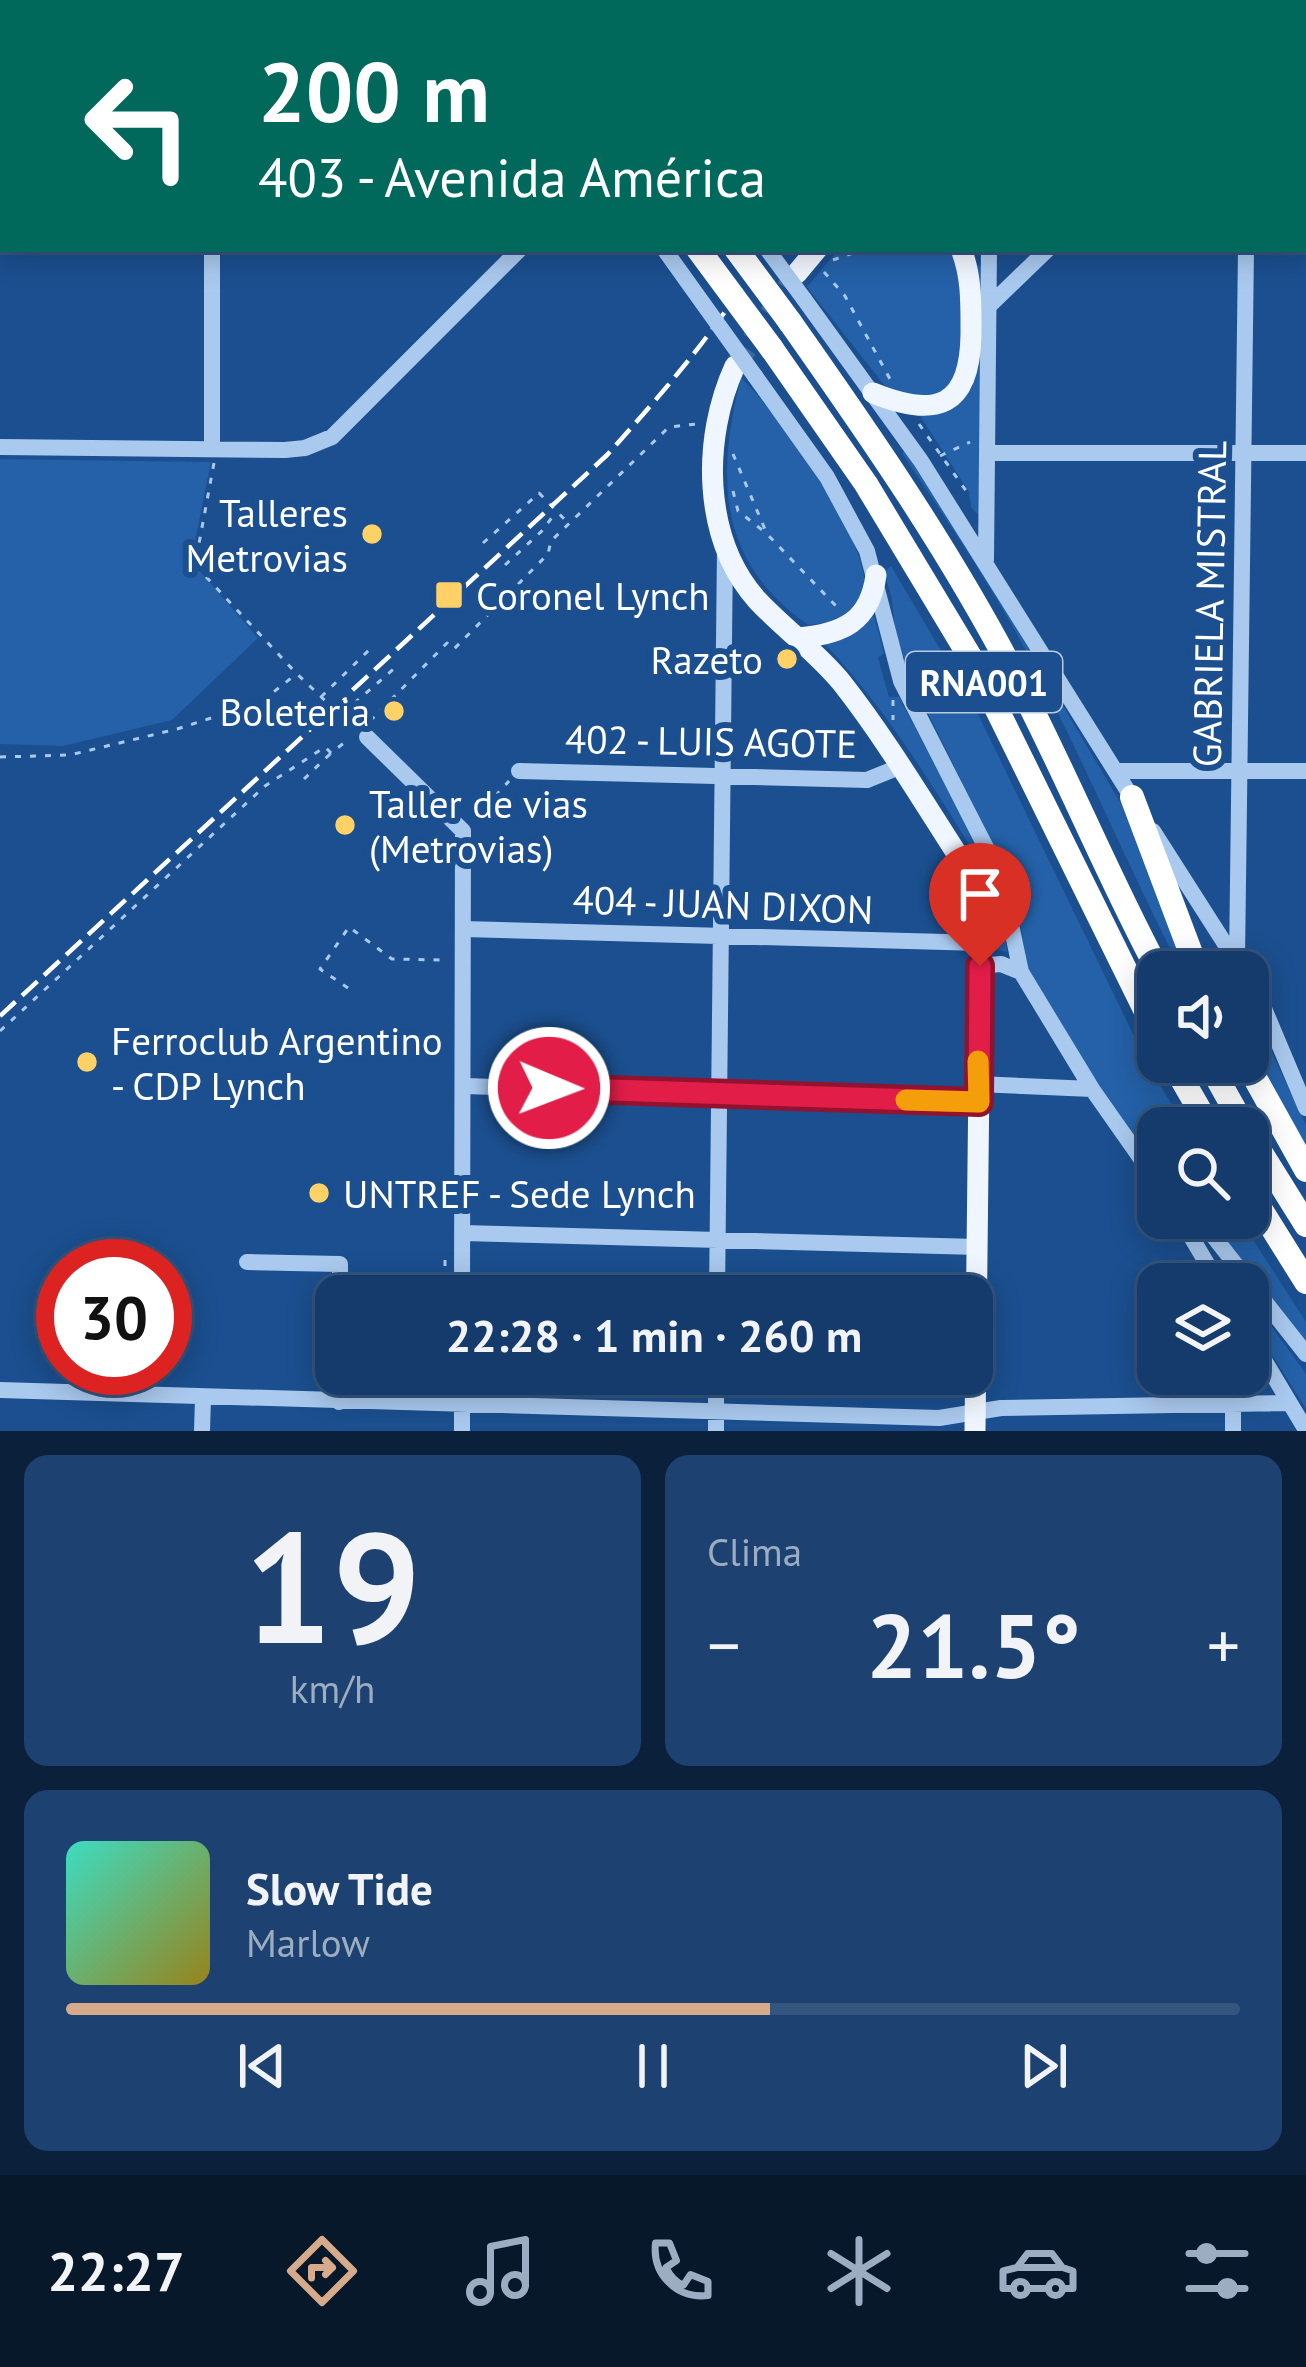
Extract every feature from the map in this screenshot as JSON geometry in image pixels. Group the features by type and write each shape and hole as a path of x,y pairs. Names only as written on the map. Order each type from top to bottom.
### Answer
{"highway":[{"name":"RNA001","path":"700,252 866,484 975,665 1137,993"},
{"name":"RNA001","path":"738,252 869,432 958,572 1016,677 1149,951"},
{"path":"1132,797 1190,951"},
{"path":"1258,1083 1306,1170"},
{"path":"1269,1165 1306,1225"},
{"path":"1269,1223 1306,1282"}],"main road":[{"path":"873,393 920,408 951,398 965,382 971,288 964,252"},
{"path":"745,371 720,410 714,446 715,496 725,547 756,598 841,682 970,874 981,901 975,1422"},
{"path":"799,638 854,624 867,609 876,575"}],"street":[{"path":"212,252 212,449"},
{"path":"0,447 305,448 332,437 517,252"},
{"path":"666,252 745,371 827,477 857,531 876,575 902,680 1001,877 1021,971 1137,1154"},
{"path":"769,252 873,393 986,560 1230,951"},
{"path":"989,306 1045,252"},
{"name":"GABRIELA MISTRAL","path":"1240,951 1246,252"},
{"path":"989,257 1012,277 1023,274"},
{"path":"986,560 989,257"},
{"path":"988,443 1306,453"},
{"path":"717,1275 725,547"},
{"path":"363,734 463,831 462,1275"},
{"name":"402 - LUIS AGOTE","path":"519,771 867,780 899,767"},
{"path":"1116,772 1306,771"},
{"name":"404 - JUAN DIXON","path":"464,928 980,954 1021,971"},
{"path":"1269,1015 1306,1074"},
{"path":"1269,1020 1306,1108"},
{"path":"465,1086 718,1092 1092,1089"},
{"path":"1123,1135 1137,1149"},
{"path":"463,1233 977,1246"},
{"path":"1216,1239 1306,1354"},
{"path":"247,1262 340,1264 340,1275"},
{"path":"1269,1370 1306,1430"},
{"path":"0,1390 975,1422 1000,1408 1288,1403"},
{"path":"339,1395 339,1402"},
{"path":"462,1395 462,1431"},
{"path":"716,1395 716,1431"},
{"path":"1233,1395 1233,1431"},
{"path":"202,1431 203,1398"}],"path":[{"path":"856,252 823,270 844,296 900,396"},
{"path":"911,413 987,520"},
{"path":"304,779 331,753 363,734 447,643 454,650 548,554 551,541 669,428 699,424"},
{"path":"940,456 988,443"},
{"path":"730,471 730,447 767,534"},
{"path":"212,449 215,469 195,565 296,674 363,734"},
{"path":"731,484 738,512 767,534 854,624"},
{"path":"482,543 538,493 570,525"},
{"path":"506,566 556,511"},
{"path":"321,697 370,649"},
{"path":"340,715 396,667"},
{"path":"0,757 70,755 177,729 261,702 296,674"},
{"path":"0,1031 265,786 325,747 331,753"},
{"path":"463,831 519,771"},
{"path":"348,988 320,967 349,928 392,959 464,959"},
{"path":"445,1254 445,1275"}],"shaded area":[{"path":"836,252 954,252 964,275 958,380 927,402 885,386 807,287"},
{"path":"972,260 983,268 979,516 919,414 950,409 973,386"},
{"path":"741,378 798,448 856,548 864,575 863,596 840,618 808,625 778,600 740,545 727,483"},
{"path":"905,451 1006,610 1139,834 1181,951 1172,951 1027,652 902,453"},
{"path":"0,459 211,462 191,561 258,638 172,720 63,746 0,744"},
{"path":"891,566 976,710 1137,1042 1137,1083 1159,1083 1173,1107 1137,1107 1137,1144 1030,980 1014,887 912,681 895,631 884,572"},
{"path":"874,616 884,653 878,658 889,697 899,697 991,872 1002,901 1007,952 997,950 997,900 988,874 892,726 824,643"},
{"path":"1269,1047 1306,1125 1306,1153 1267,1083"},
{"path":"1222,1239 1253,1239 1268,1263 1241,1263"},
{"path":"1269,1265 1306,1322 1306,1344 1269,1298"},
{"path":"1269,1323 1306,1374 1306,1409 1269,1350"}],"tunnel":[{"path":"735,366 797,273"}],"railway":[{"path":"0,1016 607,455 711,331 762,252"}],"slow traffic":[{"path":"906,1100 979,1102 978,1061"}],"place":[{"name":"Talleres Metrovias","path":"372,534"},
{"name":"Coronel Lynch","path":"449,595"},
{"name":"Razeto","path":"787,659"},
{"name":"Boleteria","path":"394,711"},
{"name":"Taller de vias (Metrovias)","path":"345,825"},
{"name":"Ferroclub Argentino - CDP Lynch","path":"87,1062"},
{"name":"UNTREF - Sede Lynch","path":"319,1193"}],"route":[{"path":"549,1088 979,1102 980,966"}]}
